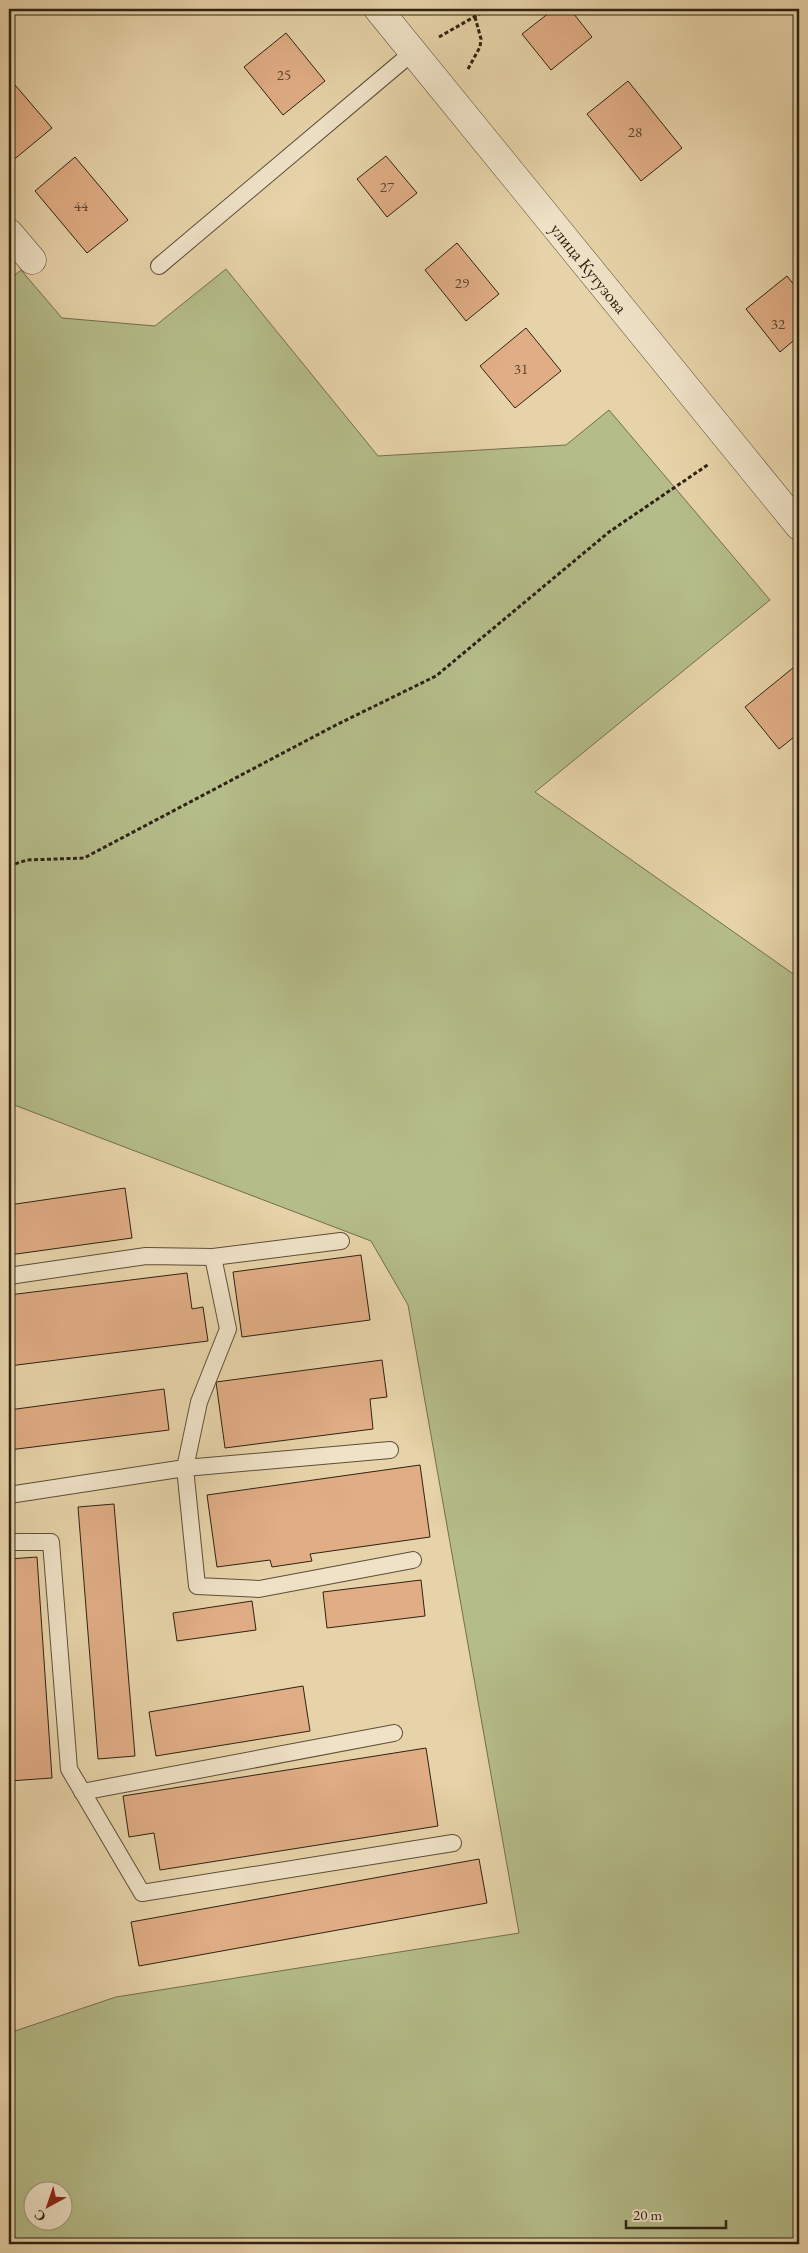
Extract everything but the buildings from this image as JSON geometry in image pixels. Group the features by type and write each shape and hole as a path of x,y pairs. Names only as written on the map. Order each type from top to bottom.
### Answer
{"street":[{"name":"улица Кутузова","path":"378,9 799,526"}],"lane":[{"path":"159,266 413,52"},
{"path":"9,1276 146,1256 212,1257 341,1241"},
{"path":"212,1257 228,1329 199,1402 185,1468 197,1586 259,1589 413,1560"},
{"path":"9,1496 185,1468 390,1450"},
{"path":"9,1542 50,1542 69,1769 142,1893 453,1843"},
{"path":"82,1792 394,1732"}],"path":[{"path":"413,52 488,9"},
{"path":"456,105 458,91 466,79 470,63 480,47 481,39 475,17"},
{"path":"9,866 27,860 84,858 327,730 436,676 609,532 734,446"}],"green space":[{"path":"226,269 378,456 566,445 609,410 770,600 535,792 799,978 799,2244 9,2244 9,2033 116,1997 519,1933 408,1305 371,1241 9,1103 9,280 21,270 62,318 155,326"}]}
